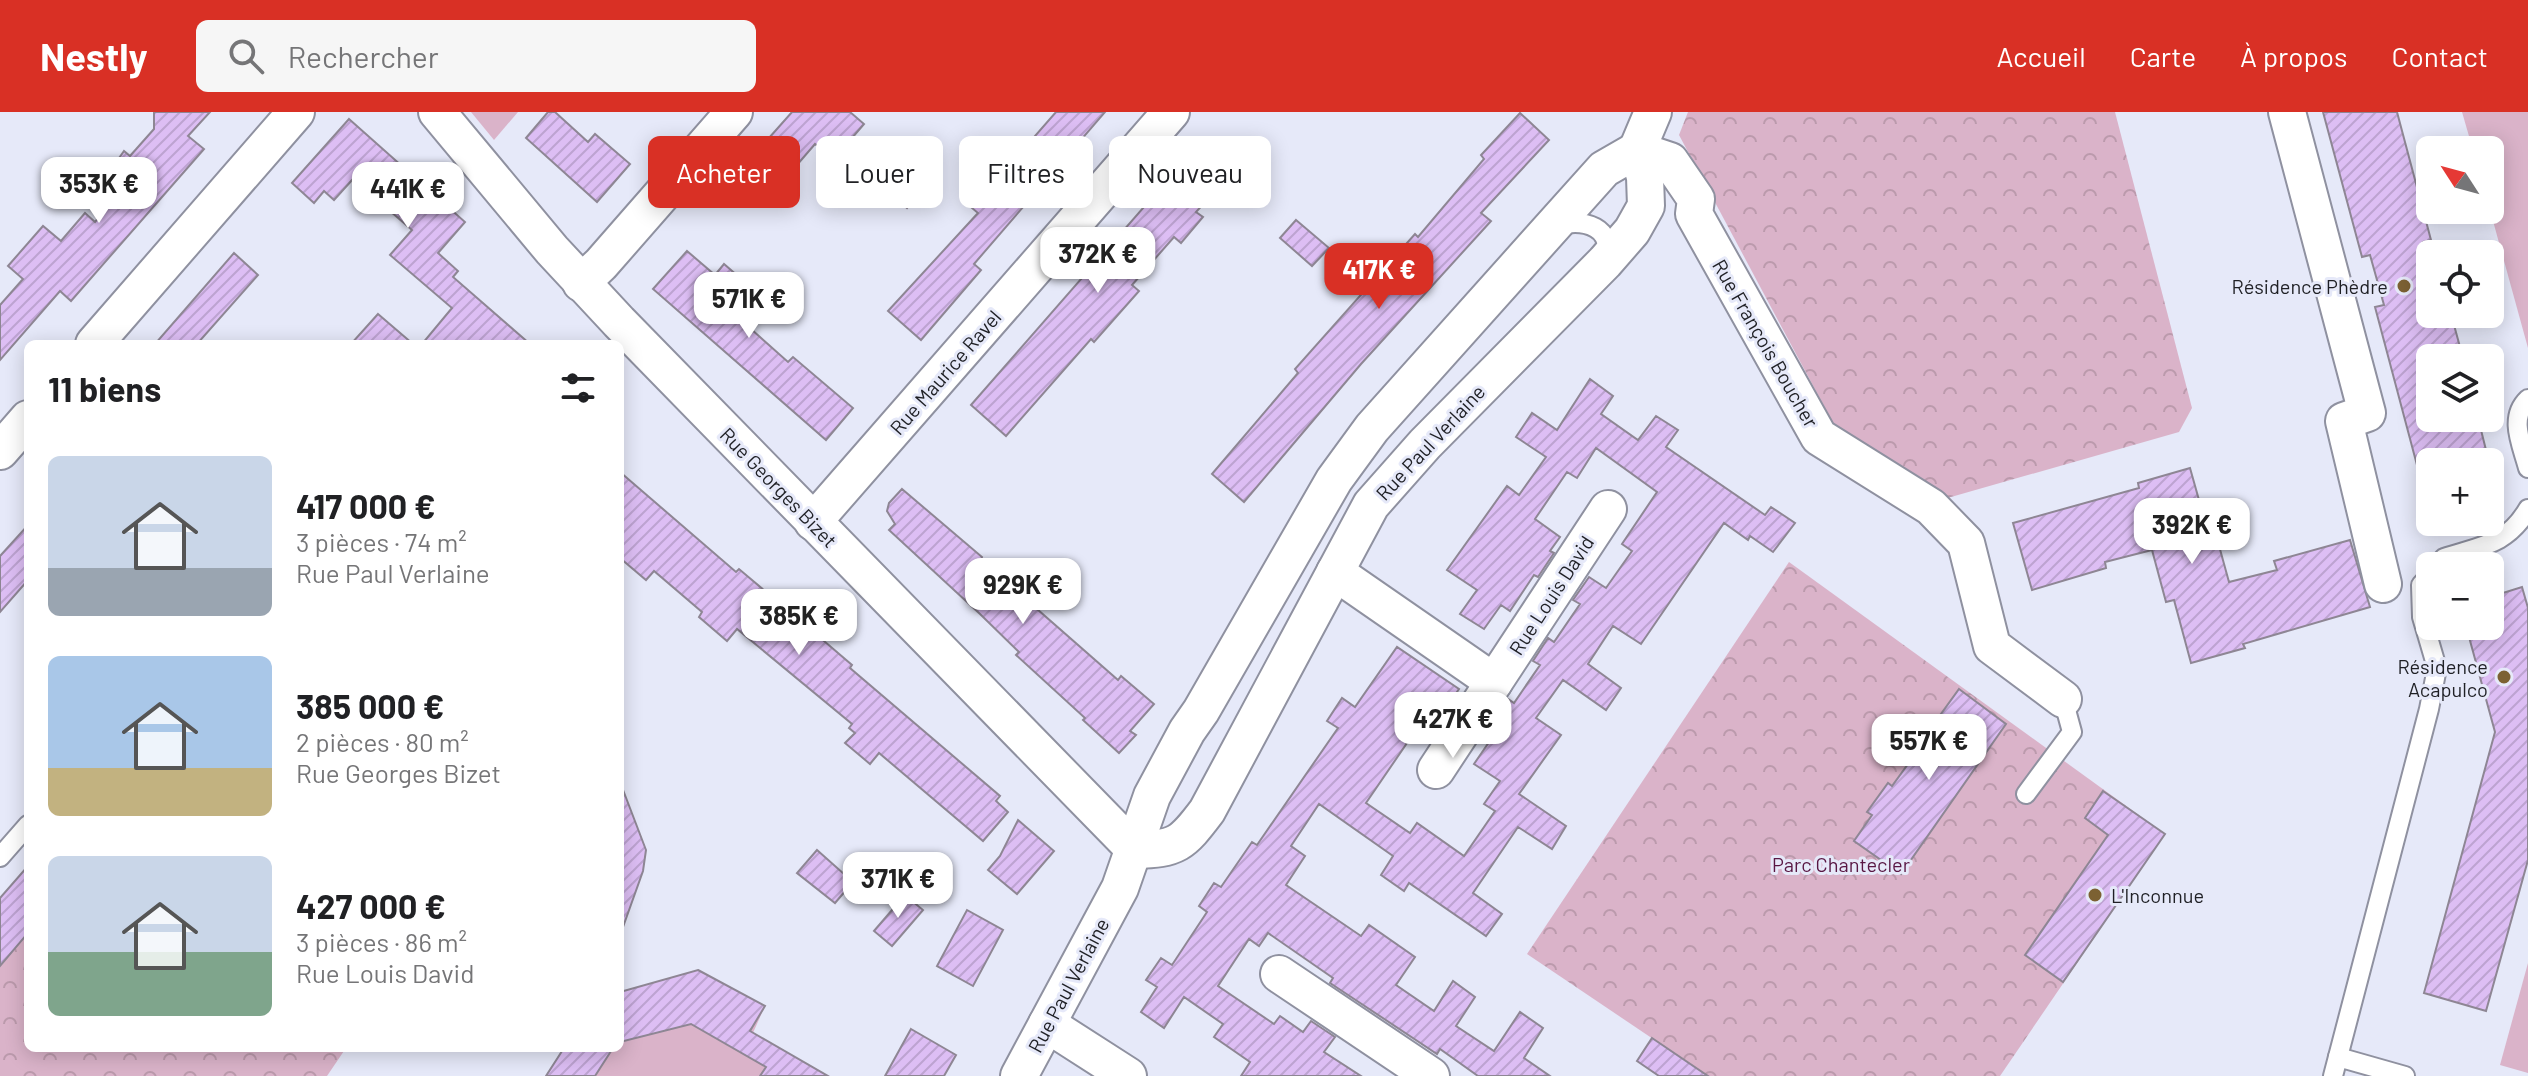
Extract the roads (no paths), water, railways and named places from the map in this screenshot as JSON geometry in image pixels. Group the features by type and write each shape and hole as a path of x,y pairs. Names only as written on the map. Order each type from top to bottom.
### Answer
{"street":[{"path":"97,340 296,112"},
{"name":"Rue Georges Bizet","path":"437,112 581,283 1135,850"},
{"path":"581,283 734,112"},
{"name":"Rue Maurice Ravel","path":"813,522 1171,112"},
{"path":"2287,112 2367,413 2344,421 2383,584"},
{"path":"1644,123 1646,206 1694,214"},
{"name":"Rue Paul Verlaine","path":"1019,1076 1120,888 1152,796 1334,480 1372,428 1644,123"},
{"name":"Rue François Boucher","path":"1644,123 1696,199 1694,214 1819,437 1931,507 1966,543 1992,646 2063,699"},
{"name":"Rue Paul Verlaine","path":"1135,850 1167,849 1188,836 1207,811 1371,505 1425,444 1605,262 1632,231 1646,206"},
{"path":"0,451 24,424"},
{"name":"Rue Louis David","path":"1436,770 1608,509"},
{"path":"1335,572 1494,682"},
{"path":"1279,974 1408,1070"},
{"path":"1047,1024 1128,1076"}],"lane":[{"path":"1554,226 1574,221 1594,226 1604,235 1609,247 1605,262"},
{"path":"2528,399 2520,407 2516,424 2528,468"},
{"path":"2463,552 2503,539 2520,523 2528,509"},
{"path":"2333,1076 2429,709 2437,668 2429,640"},
{"path":"2026,794 2072,732 2063,699"},
{"path":"0,857 24,830"},
{"path":"2338,1057 2405,1076"}],"place":[{"name":"Résidence Phèdre","path":"2404,286"},
{"name":"Résidence Acapulco","path":"2504,677"},
{"name":"L'Inconnue","path":"2095,895"}],"park label":[{"name":"Parc Chantecler","path":"1841,864"}]}
